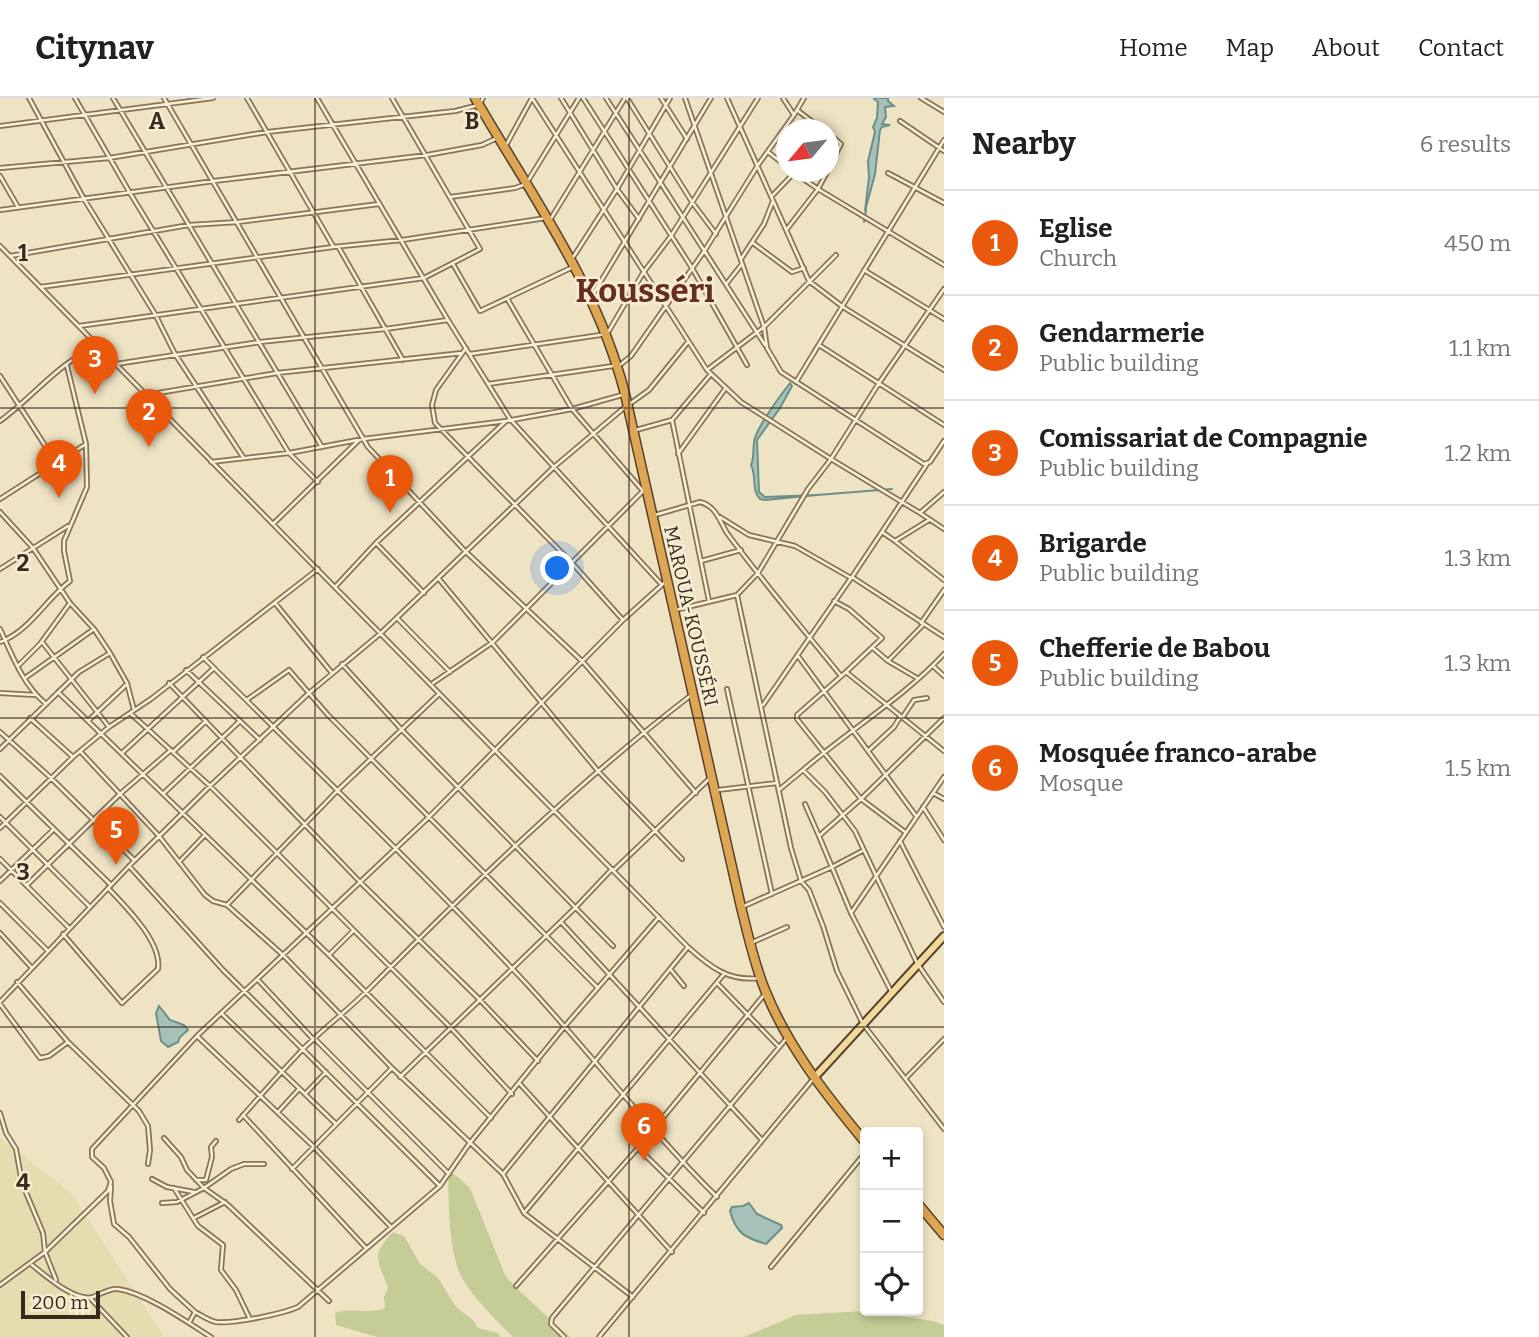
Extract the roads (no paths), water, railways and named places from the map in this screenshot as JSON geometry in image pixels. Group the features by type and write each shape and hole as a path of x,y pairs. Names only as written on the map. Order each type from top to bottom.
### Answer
{"highway":[{"name":"MAROUA-KOUSSÉRI","path":"479,100 498,138 573,263 607,334 618,366 652,516 664,583 674,610 741,907 760,978 788,1036 814,1079 860,1136"},
{"path":"923,1210 944,1235"}],"main road":[{"path":"814,1079 944,936"}],"street":[{"path":"29,98 85,200 155,314 175,354 243,457"},
{"path":"75,98 175,268 289,453 318,482"},
{"path":"113,98 321,447"},
{"path":"164,98 259,258 361,439 466,551 584,663 696,793"},
{"path":"0,126 213,98"},
{"path":"247,98 314,212 361,285 403,360"},
{"path":"317,98 508,420 664,583 429,817 197,1035 91,1152 93,1159 107,1172 114,1224 129,1237 170,1289 195,1312 216,1322 287,1312 298,1307 440,1186 469,1144 565,1026 659,917"},
{"path":"79,326 424,278 480,249 392,98"},
{"path":"504,148 532,98 688,342 707,370 725,389 770,421 944,529"},
{"path":"561,98 617,189 639,219"},
{"path":"450,197 526,184 581,98 692,268 747,365"},
{"path":"606,98 727,283 781,372 927,464"},
{"path":"40,287 547,220 626,98 692,202 716,234"},
{"path":"661,98 687,138"},
{"path":"453,264 479,311 508,300 573,263 670,98"},
{"path":"685,98 764,327 767,348"},
{"path":"591,298 711,98"},
{"path":"727,98 809,281 843,307 944,370"},
{"path":"470,354 607,334 758,98"},
{"path":"783,98 794,115"},
{"path":"487,384 618,366 631,356 727,218 758,165 804,98"},
{"path":"921,98 944,112"},
{"path":"0,168 109,158 267,132 455,111 479,100"},
{"path":"797,110 809,119"},
{"path":"900,121 944,151"},
{"path":"0,210 426,155 482,145 498,138"},
{"path":"793,382 843,307 887,230 944,140"},
{"path":"768,152 776,158"},
{"path":"888,173 944,203"},
{"path":"0,176 18,207"},
{"path":"772,195 784,182"},
{"path":"808,182 944,265"},
{"path":"787,229 822,182"},
{"path":"741,259 766,220 773,200"},
{"path":"10,256 189,225 238,222 380,204"},
{"path":"753,243 792,272 804,268"},
{"path":"0,246 688,947 708,965 724,974 740,979 760,978"},
{"path":"707,370 764,327 836,255"},
{"path":"727,283 743,264"},
{"path":"864,270 944,319"},
{"path":"674,610 737,595 758,573 808,489 831,459 944,289"},
{"path":"431,684 493,642 645,489 572,409 508,300"},
{"path":"116,364 260,342 448,320"},
{"path":"68,1042 49,1056 40,1058 0,1003 16,982 210,786 309,693 381,633 592,433 649,390 688,342"},
{"path":"818,345 944,425"},
{"path":"0,421 67,365 86,351 99,346"},
{"path":"466,348 440,382 433,399 433,418 440,430 573,564 624,621"},
{"path":"146,395 278,373 462,353"},
{"path":"0,642 28,623 59,589 70,581 64,541 87,487 86,444 67,365"},
{"path":"633,430 672,419 711,374"},
{"path":"0,376 57,464"},
{"path":"678,454 725,389"},
{"path":"211,462 508,420 572,409 625,394"},
{"path":"672,419 709,602"},
{"path":"335,587 376,543 508,420"},
{"path":"273,524 361,439"},
{"path":"762,706 944,441"},
{"path":"0,499 86,444"},
{"path":"920,513 944,492"},
{"path":"652,516 703,502 726,522 746,533 795,546 851,578 944,638"},
{"path":"0,512 33,548 70,604 94,629 127,683 134,710"},
{"path":"717,513 723,526 758,573 841,676"},
{"path":"895,541 929,520"},
{"path":"0,569 70,525"},
{"path":"882,532 944,580"},
{"path":"376,543 424,593"},
{"path":"701,561 741,550"},
{"path":"0,828 101,733 318,569"},
{"path":"439,579 598,772 682,859"},
{"path":"888,661 922,624 944,590"},
{"path":"737,595 801,881 809,890 837,971 863,1024 944,1129"},
{"path":"834,601 849,609 882,636 882,639 796,717 861,799 905,832"},
{"path":"275,603 332,673"},
{"path":"18,666 42,642 70,604"},
{"path":"397,618 450,673"},
{"path":"0,629 24,678 35,695 45,703"},
{"path":"24,678 94,629"},
{"path":"42,642 109,727"},
{"path":"873,648 888,661 917,678"},
{"path":"0,749 79,672 110,653"},
{"path":"779,790 824,752 887,706 944,654"},
{"path":"798,656 916,816"},
{"path":"203,657 248,699 512,968 596,1060 682,1162 717,1197"},
{"path":"342,664 402,730 613,946"},
{"path":"932,665 944,676"},
{"path":"121,754 214,667"},
{"path":"186,670 260,740"},
{"path":"248,699 289,670 372,759 598,988"},
{"path":"846,672 944,751"},
{"path":"88,721 127,683"},
{"path":"169,684 538,1061"},
{"path":"0,686 2,693 35,695"},
{"path":"727,689 772,894"},
{"path":"58,692 329,955 491,1118"},
{"path":"227,905 338,790 439,693"},
{"path":"239,1120 314,1039 342,1016 452,907 643,732 692,694"},
{"path":"868,751 894,727 914,700 927,698"},
{"path":"130,713 210,786 450,1027 512,1094"},
{"path":"30,718 73,757"},
{"path":"819,836 944,718"},
{"path":"27,885 120,794 206,721"},
{"path":"163,793 240,721"},
{"path":"0,732 134,860"},
{"path":"80,751 159,836 209,899 227,905 284,955 392,1068 503,1174 524,1213 633,1297"},
{"path":"803,770 855,831 918,963 944,1002"},
{"path":"0,776 110,887 142,928 157,954 158,969 122,1003 63,934"},
{"path":"851,913 944,776"},
{"path":"400,1076 711,777"},
{"path":"714,791 778,783"},
{"path":"933,793 944,799"},
{"path":"805,804 851,913 892,992"},
{"path":"923,807 944,840"},
{"path":"0,817 90,908"},
{"path":"0,881 54,830"},
{"path":"178,862 205,835"},
{"path":"900,841 944,927"},
{"path":"741,907 864,850"},
{"path":"0,859 69,928"},
{"path":"129,866 199,946 440,1186"},
{"path":"0,903 48,951"},
{"path":"561,922 762,1140"},
{"path":"750,944 787,927"},
{"path":"329,955 353,930"},
{"path":"0,933 32,968"},
{"path":"503,1174 688,947"},
{"path":"671,970 684,986"},
{"path":"524,1213 724,974"},
{"path":"258,979 449,1174"},
{"path":"16,982 68,1042 134,1106 148,1126 148,1164"},
{"path":"718,983 779,1047"},
{"path":"516,1286 638,1148 766,992"},
{"path":"221,1013 335,1123"},
{"path":"197,1035 314,1147 392,1227"},
{"path":"564,1337 551,1321 788,1036"},
{"path":"906,1078 944,1040"},
{"path":"292,1169 392,1068"},
{"path":"306,1094 326,1072"},
{"path":"599,1337 814,1079"},
{"path":"520,1084 671,1252"},
{"path":"278,1112 300,1088"},
{"path":"0,1113 6,1133 16,1149 20,1176 43,1233 45,1252 56,1282"},
{"path":"243,1115 366,1248"},
{"path":"164,1138 204,1188 225,1202 329,1301"},
{"path":"196,1180 206,1180 212,1157 211,1147 216,1140"},
{"path":"638,1148 704,1213"},
{"path":"771,1267 860,1159"},
{"path":"162,1203 177,1202 244,1164 264,1164"},
{"path":"152,1179 194,1192"},
{"path":"0,1285 45,1252 111,1186"},
{"path":"174,1188 203,1231 223,1244 221,1270 236,1290 250,1318"},
{"path":"194,1218 225,1202"},
{"path":"30,1264 76,1296 90,1298 111,1289 122,1290 160,1306 211,1337"},
{"path":"90,1298 127,1337"},
{"path":"189,1323 195,1312"}],"water":[{"path":"876,98 888,98 894,106 885,107 886,117 882,124 890,125 880,130 875,174 865,211 868,161 877,118"},
{"path":"790,383 792,386 780,408 757,440 759,492 765,497 817,495 760,499 751,465 755,438"},
{"path":"159,1006 170,1020 184,1025 188,1030 178,1042 168,1047 161,1041 156,1013"},
{"path":"749,1203 757,1214 781,1225 782,1228 766,1244 743,1234 732,1219 732,1207"}],"waterway":[{"path":"864,222 866,210"},
{"path":"813,350 820,340"},
{"path":"817,495 892,489"}],"place":[{"name":"Comissariat de Compagnie","path":"95,394"},
{"name":"Gendarmerie","path":"149,447"},
{"name":"Brigarde","path":"59,498"},
{"name":"Eglise","path":"390,513"},
{"name":"Chefferie de Babou","path":"116,865"},
{"name":"Mosquée franco-arabe","path":"644,1161"}],"district":[{"name":"Kousséri","path":"645,291"}]}
